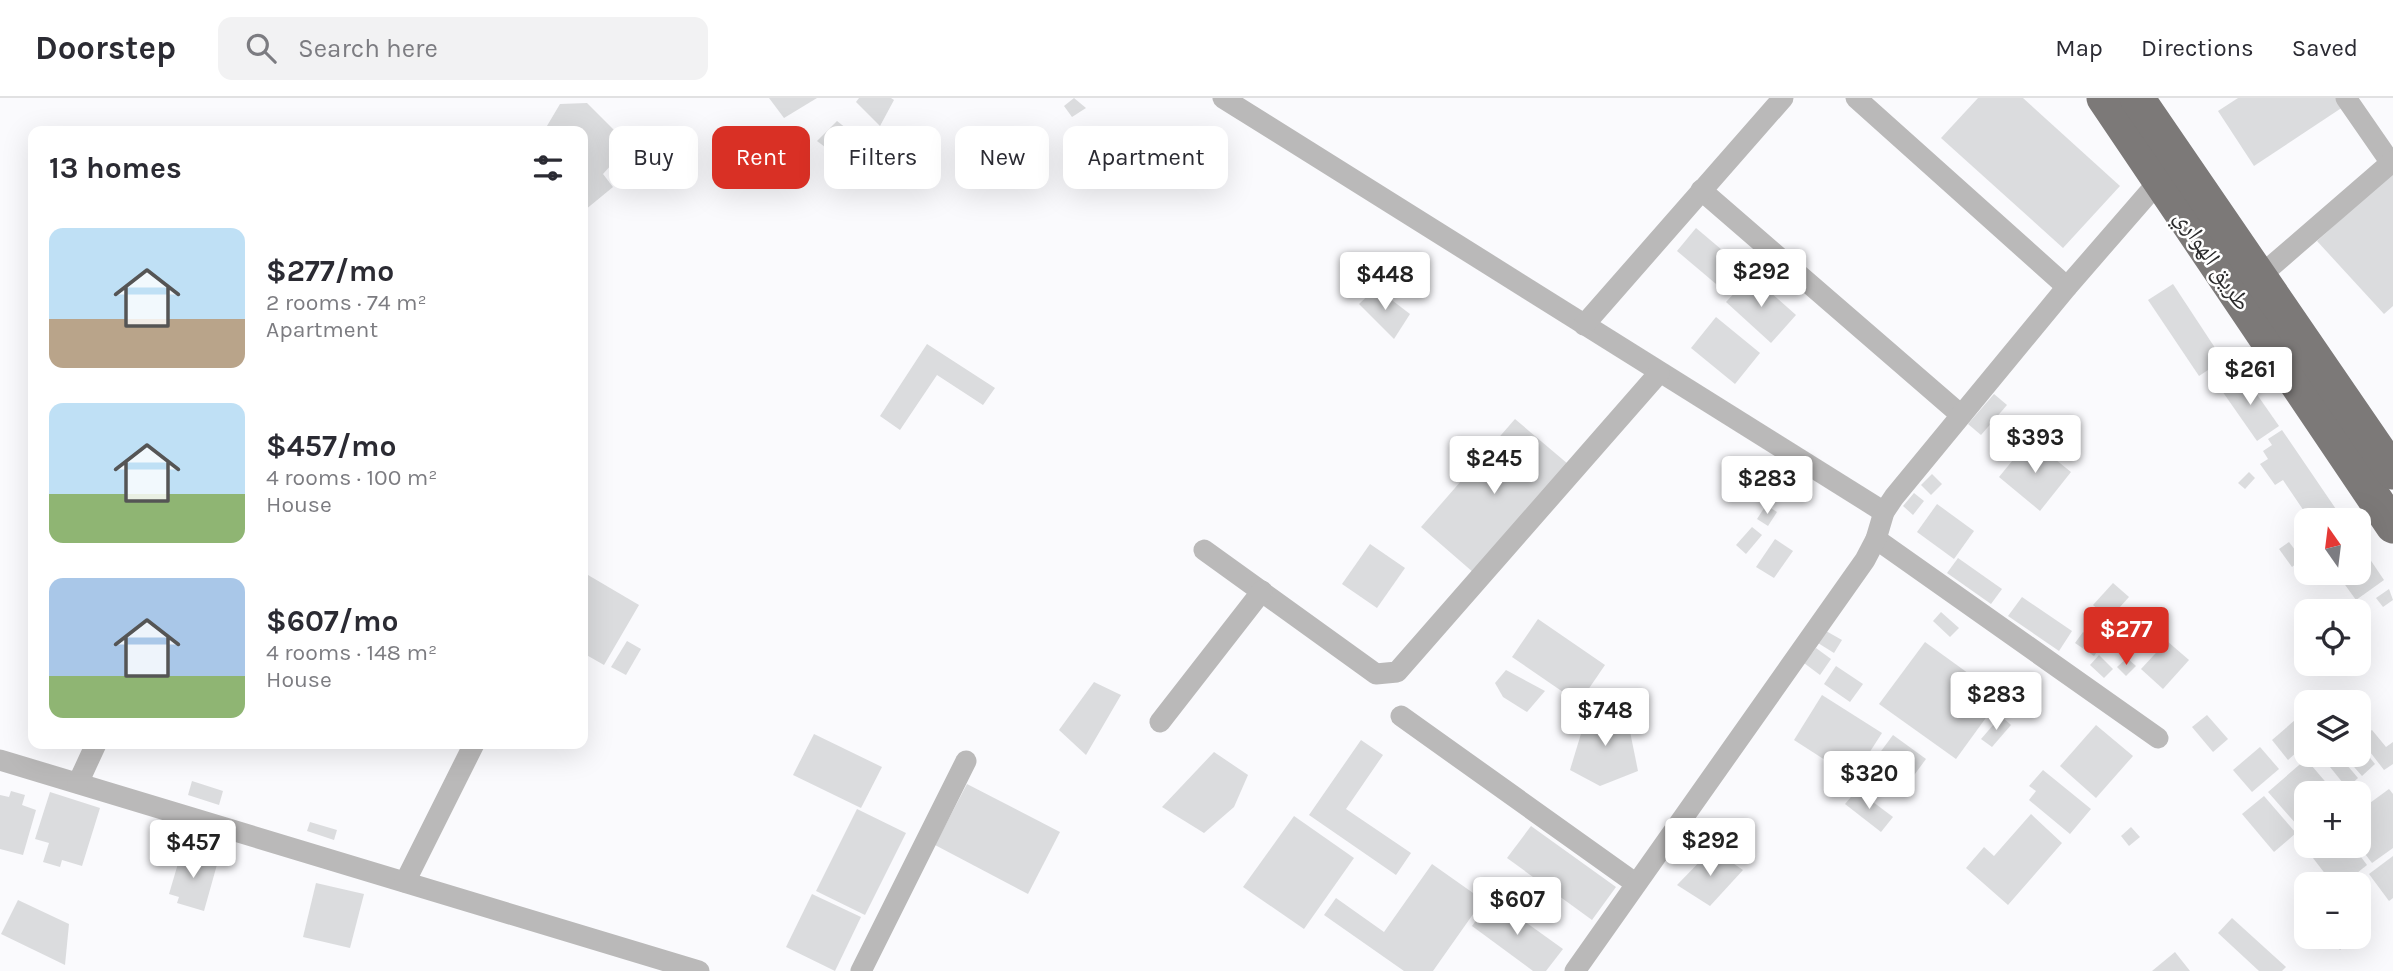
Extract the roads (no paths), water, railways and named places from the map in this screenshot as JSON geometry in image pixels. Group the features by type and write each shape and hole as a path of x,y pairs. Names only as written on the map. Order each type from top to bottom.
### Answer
{"highway":[{"name":"طريق الهواري","path":"2104,98 2390,515"},
{"name":"طريق الهواري","path":"2137,98 2393,472"}],"street":[{"path":"1223,98 1884,512"},
{"path":"1584,325 1783,98"},
{"path":"1856,98 2067,287"},
{"path":"2260,276 2392,162 2346,98"},
{"path":"1575,971 1865,560 1876,539 1884,512 2067,287 2160,180"},
{"path":"1701,190 1961,415"},
{"path":"1204,550 1376,674 1397,672 1660,373"},
{"path":"1876,539 2158,738"},
{"path":"1160,722 1262,592"},
{"path":"1401,716 1635,883"},
{"path":"78,783 94,749"},
{"path":"405,882 472,749"},
{"path":"0,760 699,971"},
{"path":"861,971 966,761"}]}
